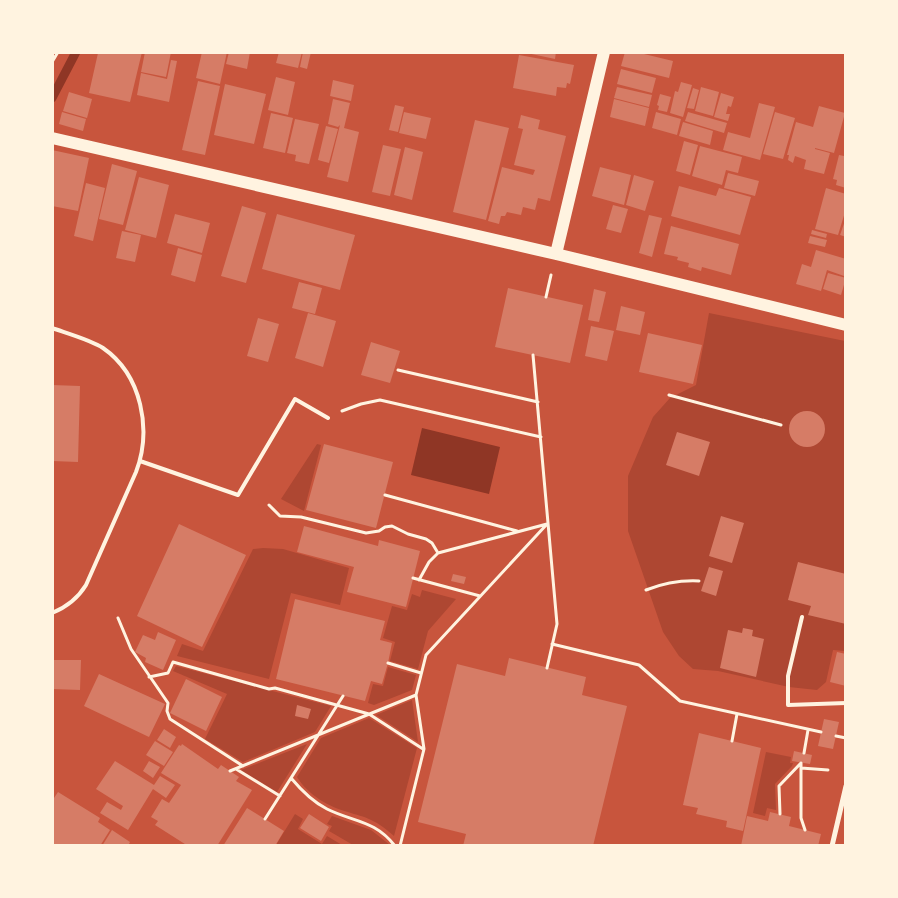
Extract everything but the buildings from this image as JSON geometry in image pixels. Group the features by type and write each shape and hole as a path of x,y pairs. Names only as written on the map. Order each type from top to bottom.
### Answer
{"main road":[{"path":"556,254 604,52"},
{"path":"52,138 556,254 846,325"}],"street":[{"path":"832,846 846,786"}],"lane":[{"path":"52,328 101,347 118,362 126,372 136,392 143,415 144,438 140,461 86,585 68,604 52,613"},
{"path":"140,461 238,495 295,399 328,418"},
{"path":"802,616 788,676 788,705 846,703"}],"path":[{"path":"52,62 58,52"},
{"path":"546,297 551,276"},
{"path":"533,355 557,624 547,668"},
{"path":"398,370 538,402"},
{"path":"669,395 781,425"},
{"path":"328,418 361,404 380,400 541,437"},
{"path":"385,495 517,531"},
{"path":"269,505 280,516 301,516 366,533 379,531 388,526 396,527 401,532 426,539 432,543 438,553"},
{"path":"419,580 429,562 438,553 548,523"},
{"path":"400,846 424,749 416,695 426,655 548,523"},
{"path":"413,578 480,596"},
{"path":"646,590 667,582 682,580 699,581"},
{"path":"118,618 131,649 168,704 167,712 170,719 243,766"},
{"path":"552,644 639,665 680,701 821,732"},
{"path":"149,677 168,673 174,662 269,689 275,688 369,714 424,749"},
{"path":"388,663 422,673"},
{"path":"230,771 416,695"},
{"path":"265,820 343,696"},
{"path":"732,741 738,714"},
{"path":"804,753 808,730"},
{"path":"836,736 846,738"},
{"path":"780,814 779,786 801,762 801,818 805,830"},
{"path":"801,768 828,770"},
{"path":"235,769 280,796"},
{"path":"291,778 305,794 322,806 373,826 385,834 395,846"}],"shaded area":[{"path":"709,313 845,341 845,651 833,650 826,682 817,690 789,687 718,671 693,669 679,656 663,632 628,531 628,476 653,417 670,398 696,385"},
{"path":"422,428 500,447 489,494 411,475"},
{"path":"317,444 321,445 304,511 281,499"},
{"path":"253,549 283,549 349,568 340,605 291,593 269,679 177,656 182,644 203,651"},
{"path":"422,590 456,599 428,631 418,669 390,661 395,642 383,638 392,606 407,610 412,594 420,597"},
{"path":"176,666 331,706 315,732 243,762 205,739 227,694 173,671"},
{"path":"388,667 416,675 412,690 374,705 368,703 373,684 383,686"},
{"path":"412,700 418,742 376,715"},
{"path":"369,718 417,748 394,836 380,825 334,807 313,795 297,777 321,738"},
{"path":"307,744 277,792 241,770"},
{"path":"766,752 791,757 790,763 793,763 775,784 776,810 767,808 765,816 753,813"},
{"path":"295,814 303,819 298,829 322,844 327,836 342,845 276,845"},
{"path":"332,816 371,830 390,845 353,845 329,831 332,826 327,824"}],"waterway":[{"path":"52,98 76,52"}]}
